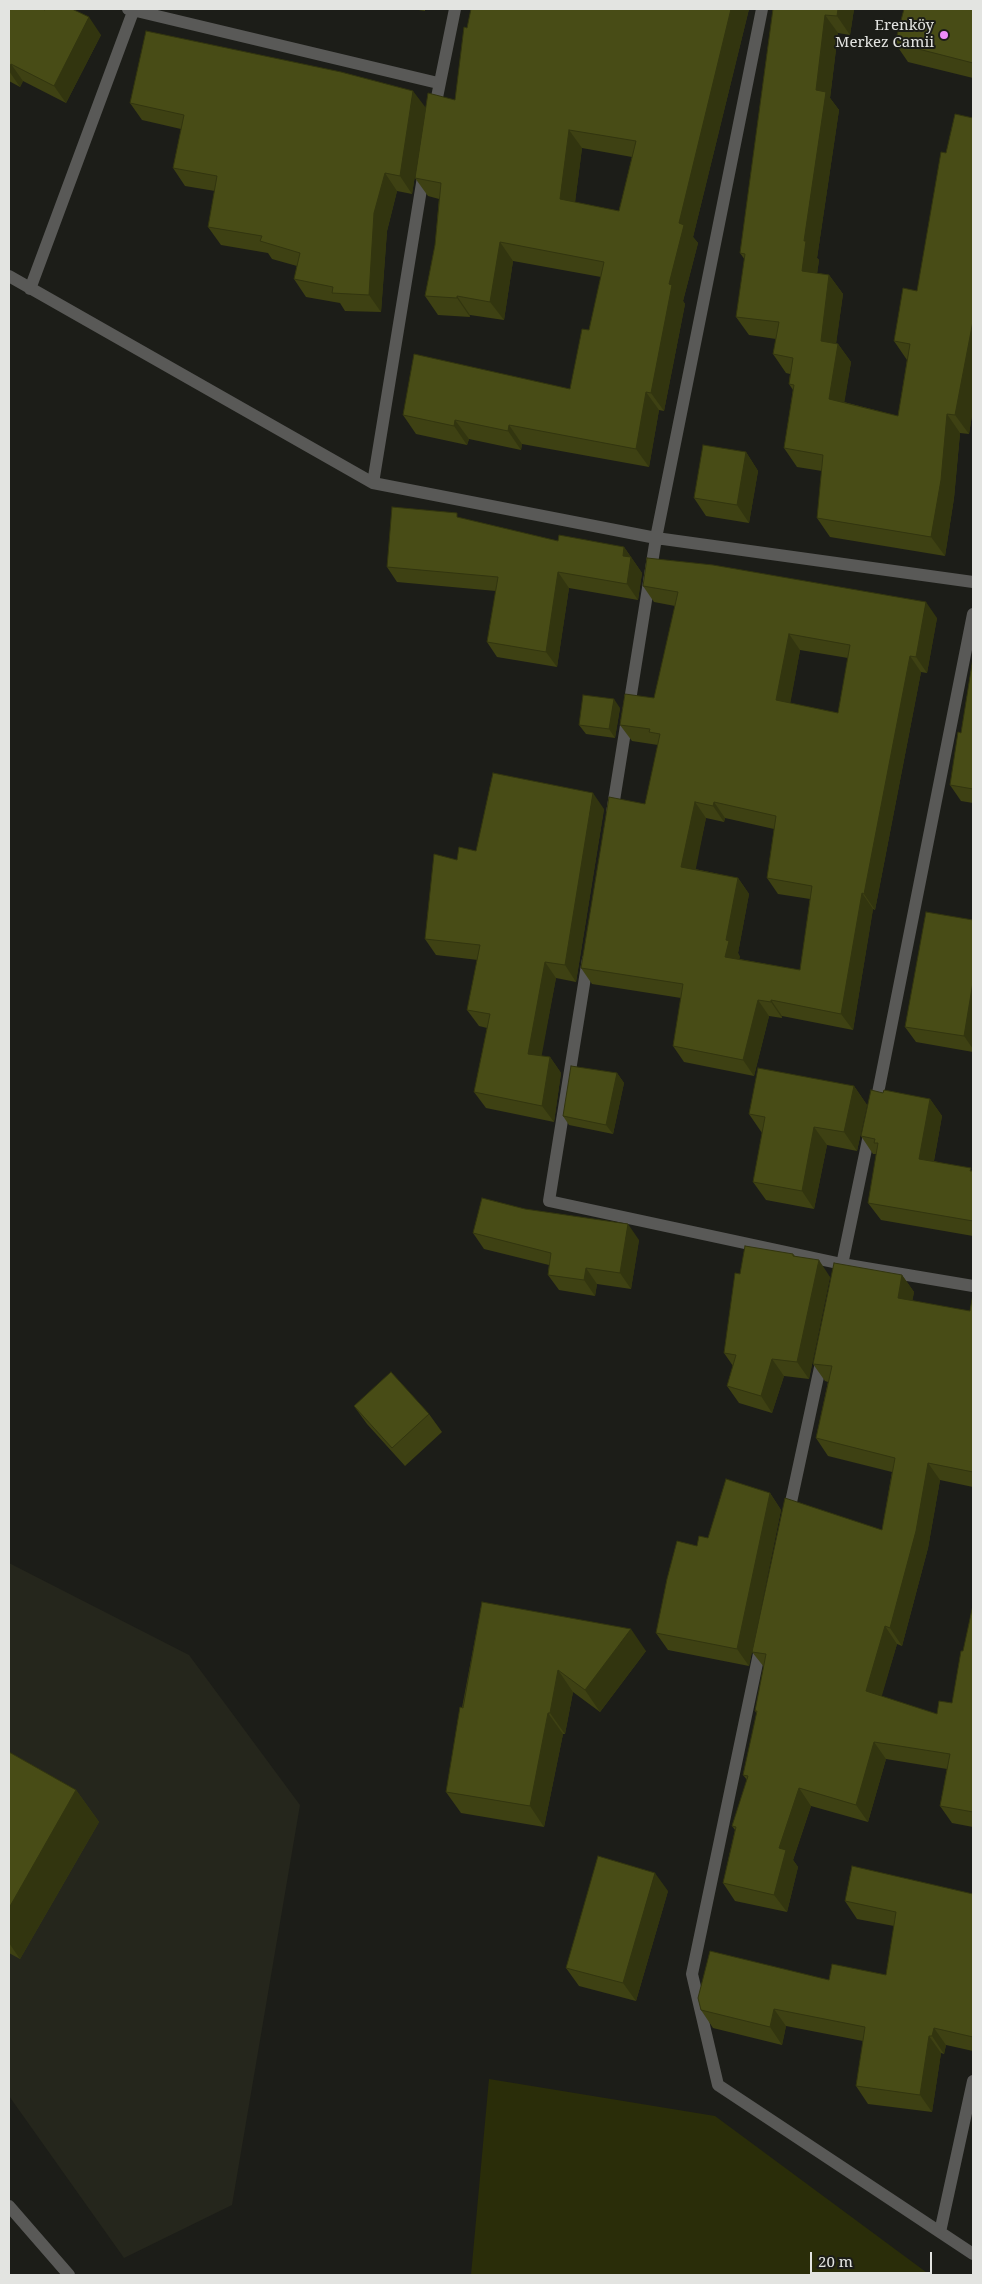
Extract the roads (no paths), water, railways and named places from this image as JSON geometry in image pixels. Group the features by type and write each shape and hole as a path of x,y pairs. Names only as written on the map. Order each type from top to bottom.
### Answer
{"street":[{"path":"30,289 131,9 438,83"},
{"path":"432,122 438,83 455,9"},
{"path":"610,821 656,538 762,9"},
{"path":"373,483 425,161"},
{"path":"9,276 373,483 656,538 973,582"},
{"path":"836,1293 894,1014 973,614"},
{"path":"590,948 549,1201 842,1264 973,1286"},
{"path":"786,1525 826,1341"},
{"path":"764,1632 692,1974 718,2085 973,2254"},
{"path":"940,2232 973,2081"},
{"path":"9,2206 69,2275"}],"place":[{"name":"Erenköy Merkez Camii","path":"944,35"}]}
